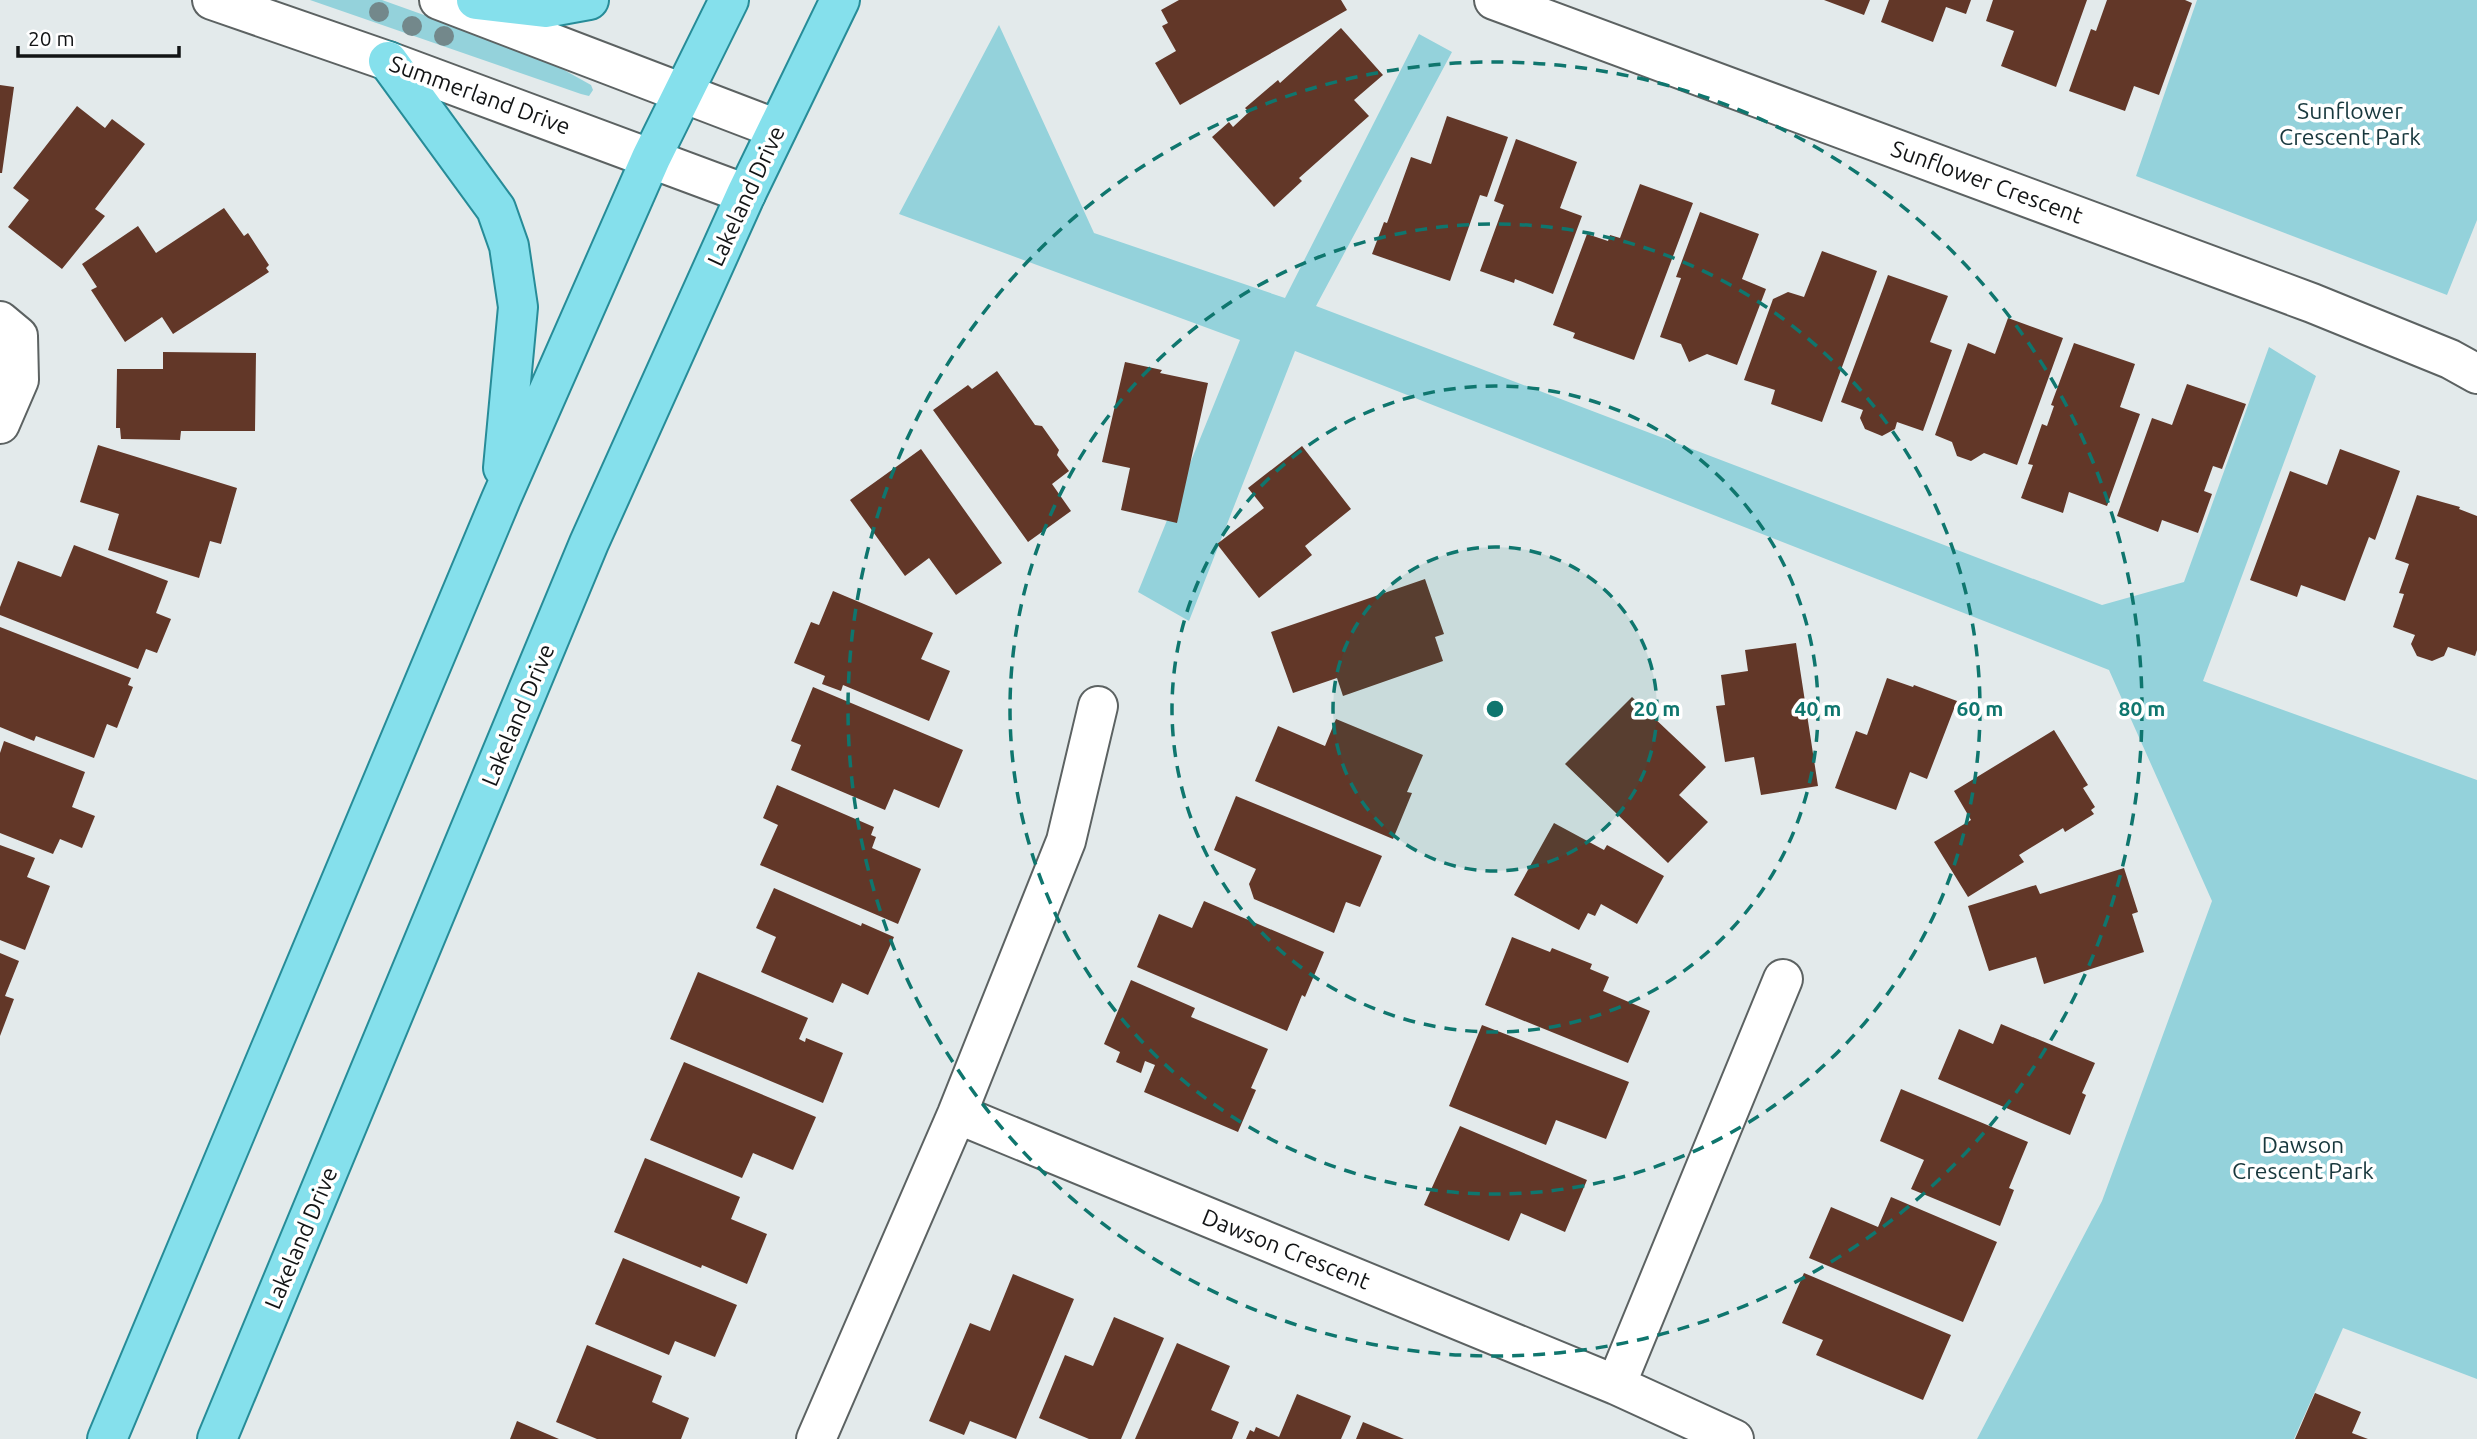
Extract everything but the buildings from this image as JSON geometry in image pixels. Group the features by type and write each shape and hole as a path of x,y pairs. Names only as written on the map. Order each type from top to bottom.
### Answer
{"main road":[{"path":"476,0 545,8 589,0"},
{"path":"107,1439 501,499 650,158 729,0"},
{"name":"Lakeland Drive","path":"217,1439 589,543 746,194 840,0"},
{"path":"388,61 496,209 509,246 518,307 501,499"}],"street":[{"name":"Summerland Drive","path":"212,0 388,61 746,194"},
{"path":"439,0 777,129"},
{"name":"Sunflower Crescent","path":"1494,0 2312,303 2450,359 2477,374"},
{"path":"0,321 18,337 19,380 0,424"},
{"path":"816,1439 957,1114 1066,841 1098,706"},
{"path":"1616,1385 1783,979"},
{"name":"Dawson Crescent","path":"957,1114 1616,1385 1734,1439"}],"green space":[{"path":"310,0 382,0 539,56 591,85 593,90 589,96 581,94"},
{"name":"Sunflower Crescent Park","path":"2197,0 2477,0 2477,220 2447,295 2136,176"},
{"name":"Dawson Crescent Park","path":"999,25 1094,233 1285,298 1419,34 1452,52 1316,306 2102,605 2184,582 2269,347 2316,376 2203,681 2477,780 2477,1379 2343,1328 2294,1439 1977,1439 2102,1201 2212,901 2109,670 1295,351 1189,621 1138,592 1240,340 899,214"}]}
